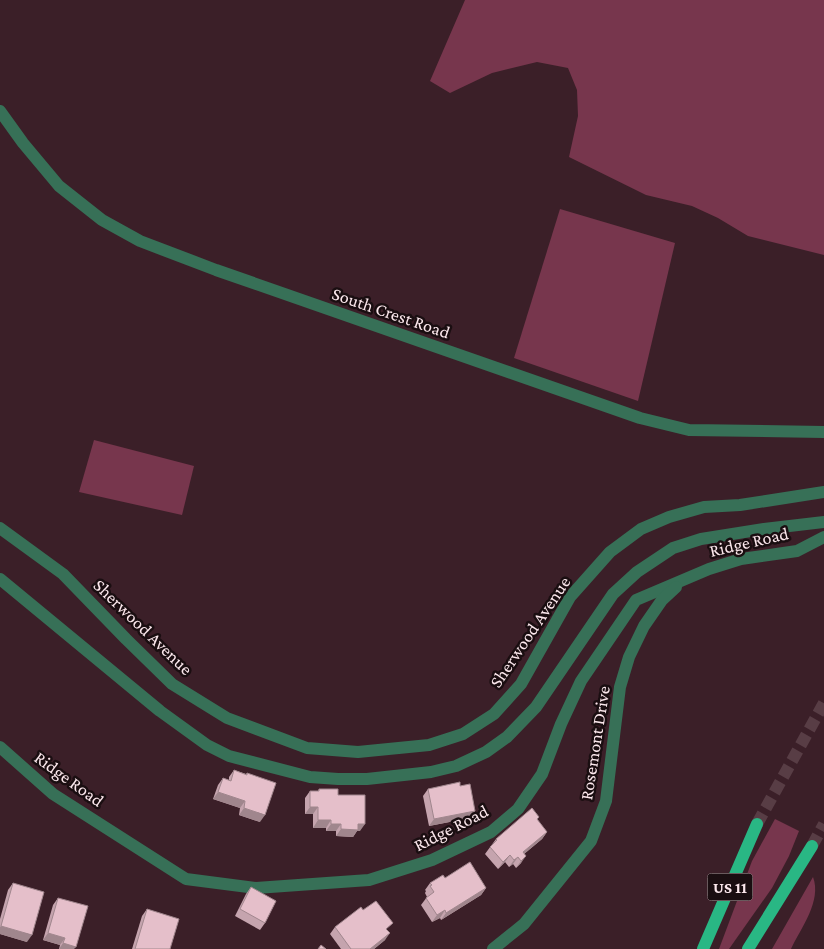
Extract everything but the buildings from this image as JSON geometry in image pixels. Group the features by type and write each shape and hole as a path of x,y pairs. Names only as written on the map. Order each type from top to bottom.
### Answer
{"main road":[{"name":"US 11","path":"703,949 757,824"},
{"name":"US 11","path":"748,949 812,846"}],"street":[{"name":"South Crest Road","path":"0,111 23,143 59,186 102,220 140,241 216,270 640,418 689,430 824,432"},
{"name":"Sherwood Avenue","path":"0,528 63,574 172,684 227,718 307,748 358,752 429,746 463,734 494,714 521,684 570,597 610,552 641,529 669,517 704,507 740,505 824,492"},
{"path":"0,579 160,712 229,756 310,777 367,780 431,772 456,766 486,752 507,737 536,707 613,594 636,572 673,548 701,539 824,522"},
{"name":"Ridge Road","path":"0,747 53,794 186,879 256,888 369,880 432,860 491,832 518,808 542,774 560,724 581,681 636,600 708,569 741,560 797,551 824,537"},
{"name":"Rosemont Drive","path":"493,949 524,924 591,841 606,801 620,687 629,657 644,626 662,600 683,580"}],"shaded area":[{"path":"465,0 824,0 824,255 748,236 718,218 692,206 646,195 569,157 578,116 577,90 568,68 537,62 492,73 450,93 430,81"},
{"path":"560,209 675,243 638,401 514,358"},
{"path":"94,440 194,466 182,515 79,492"},
{"path":"775,819 799,831 789,856 772,888 729,949 719,949 752,861"},
{"path":"813,877 815,895 813,905 791,949 772,949"}],"tunnel":[{"path":"757,824 824,703"},
{"path":"812,846 824,824"}]}
